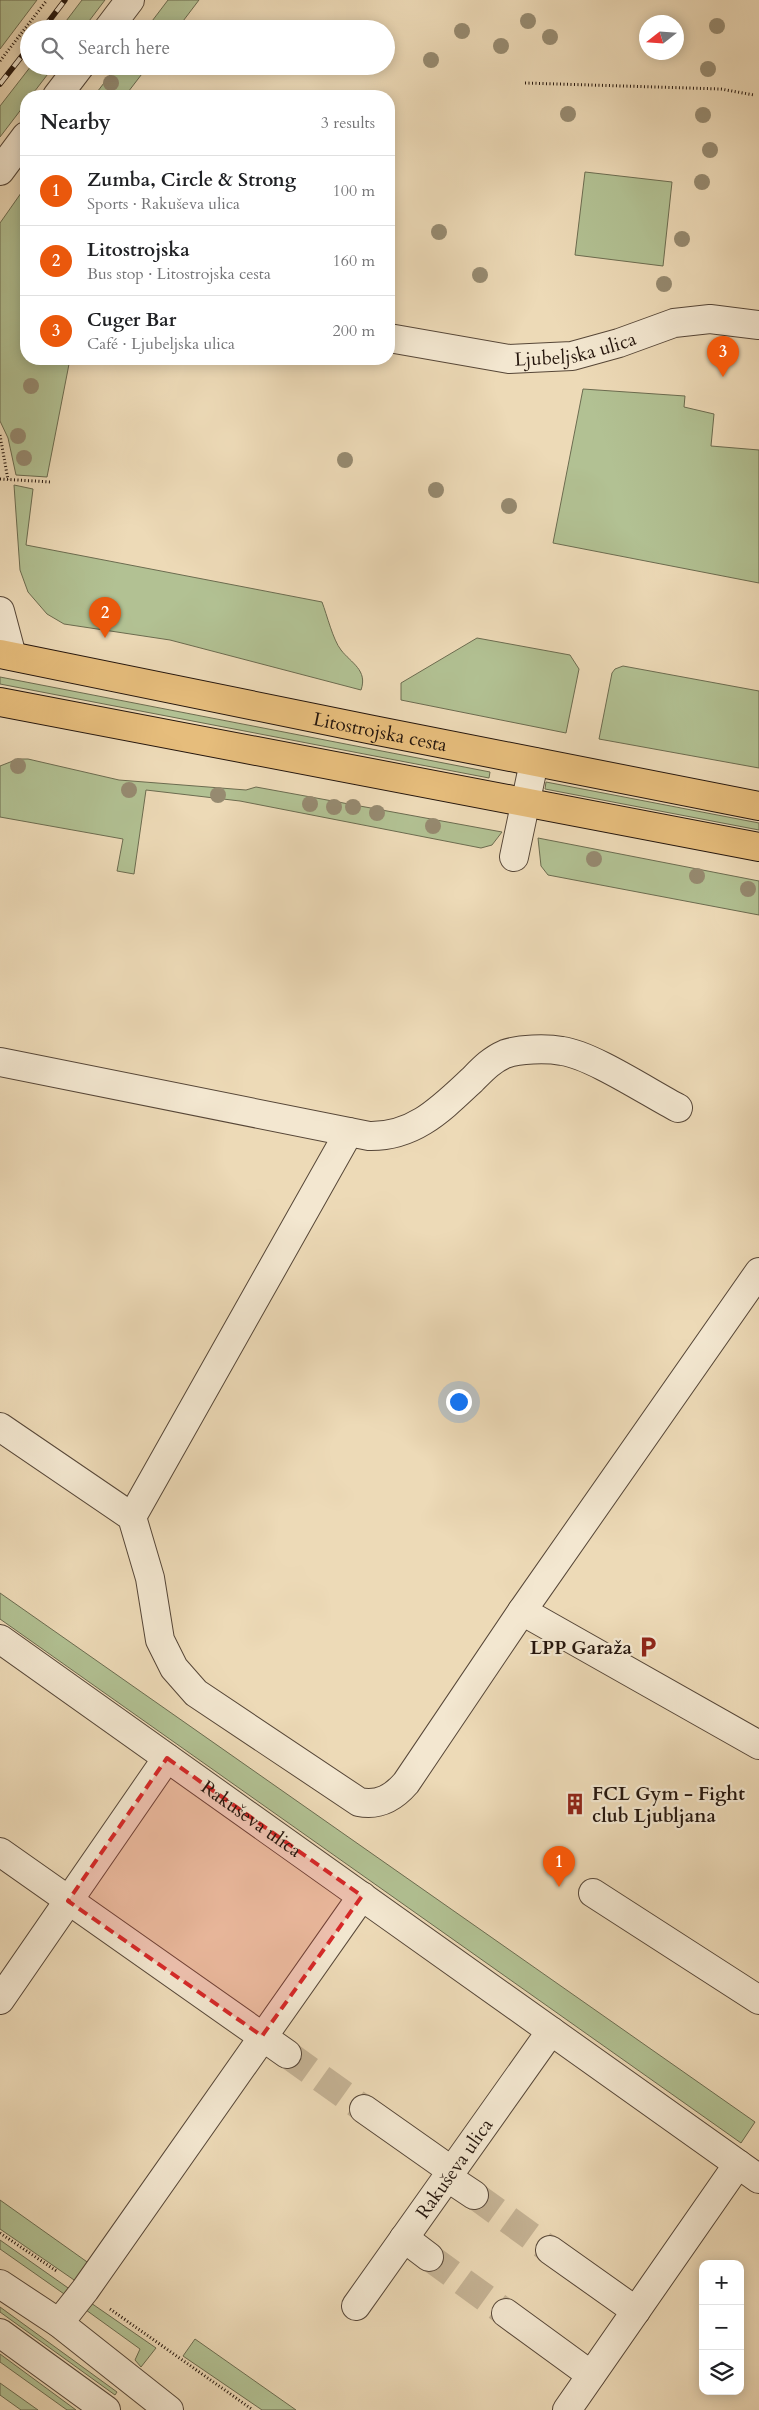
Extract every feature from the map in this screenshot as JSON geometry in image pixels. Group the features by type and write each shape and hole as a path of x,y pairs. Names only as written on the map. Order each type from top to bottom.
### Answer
{"main road":[{"name":"Litostrojska cesta","path":"6,655 759,806"},
{"path":"0,702 759,847"}],"street":[{"path":"115,20 130,0"},
{"path":"62,90 73,75"},
{"path":"0,171 20,144"},
{"name":"Ljubeljska ulica","path":"395,339 509,359 572,356 619,343 674,323 710,319 759,325"},
{"path":"0,611 6,655"},
{"path":"514,857 534,762"},
{"path":"0,1062 349,1132 383,1136 410,1129 427,1121 440,1111 489,1063 506,1054 525,1051 562,1051 596,1064 678,1108"},
{"path":"132,1517 349,1132"},
{"path":"0,1427 132,1517 150,1578 160,1640 174,1668 196,1693 359,1802 372,1804 384,1801 401,1788 759,1272"},
{"path":"522,1611 759,1745"},
{"name":"Rakuševa ulica","path":"0,1639 748,2171 636,2311 567,2410"},
{"path":"0,2000 167,1758"},
{"path":"0,1852 287,2054"},
{"path":"593,1893 759,2000"},
{"path":"59,2324 85,2290 362,1896"},
{"name":"Rakuševa ulica","path":"356,2306 551,2031"},
{"path":"364,2109 450,2174 474,2195"},
{"path":"404,2238 429,2257"},
{"path":"550,2250 636,2311"},
{"path":"0,2284 59,2324 169,2410"},
{"path":"506,2313 591,2376"},
{"path":"0,2333 106,2410"}],"path":[{"path":"32,20 47,0"},
{"path":"0,61 20,35"},
{"path":"525,83 721,89 754,95"},
{"path":"0,435 8,480"},
{"path":"0,479 51,482"},
{"path":"0,2233 85,2290 252,2410"}],"highlighted area":[{"path":"167,1758 362,1896 262,2036 68,1901"}],"green space":[{"path":"0,0 37,0 20,20 0,49"},
{"path":"82,0 105,0 90,20 67,20"},
{"path":"168,0 199,0 184,20 153,20"},
{"path":"24,75 47,75 36,90 20,90 20,111 0,137 0,106"},
{"path":"110,75 141,75 130,90 99,90"},
{"path":"585,172 672,182 663,266 575,255"},
{"path":"20,195 20,365 69,365 47,477 16,475 8,438 0,421 0,223"},
{"path":"583,389 685,396 684,407 714,414 711,446 759,450 759,583 553,543"},
{"path":"14,485 33,489 26,545 322,602 338,646 360,672 363,683 361,690 170,640 64,624 47,614 28,592 20,570"},
{"path":"477,638 570,655 579,669 566,733 401,700 401,683"},
{"path":"623,666 759,691 759,768 599,739 612,673 615,669"},
{"path":"0,677 490,772 489,778 0,684"},
{"path":"18,759 28,759 119,780 246,790 256,787 502,832 492,845 481,848 240,801 146,790 134,874 117,871 123,839 0,817 0,766"},
{"path":"546,782 759,823 759,830 545,789"},
{"path":"538,838 759,881 759,915 548,875 541,866"},
{"path":"0,1593 755,2122 741,2143 0,1619"},
{"path":"0,2200 90,2264 77,2282 0,2229"},
{"path":"0,2240 71,2290 67,2296 0,2249"},
{"path":"91,2303 156,2348 141,2367 135,2360 140,2349 86,2310"},
{"path":"0,2307 117,2392 115,2395 0,2312"},
{"path":"195,2339 296,2410 262,2410 183,2356"},
{"path":"0,2354 76,2410 67,2410 0,2362"},
{"path":"0,2383 38,2410 21,2410 0,2395"}],"tunnel":[{"path":"287,2054 364,2109"},
{"path":"474,2195 550,2250"},
{"path":"429,2257 506,2313"}],"railway":[{"path":"50,20 65,0"},
{"path":"0,84 20,58"}],"place":[{"name":"Cuger Bar","path":"723,377"},
{"name":"Litostrojska","path":"105,638"},
{"name":"LPP Garaža","path":"648,1647"},
{"name":"FCL Gym - Fight club Ljubljana","path":"575,1804"},
{"name":"Zumba, Circle & Strong","path":"559,1887"}]}
